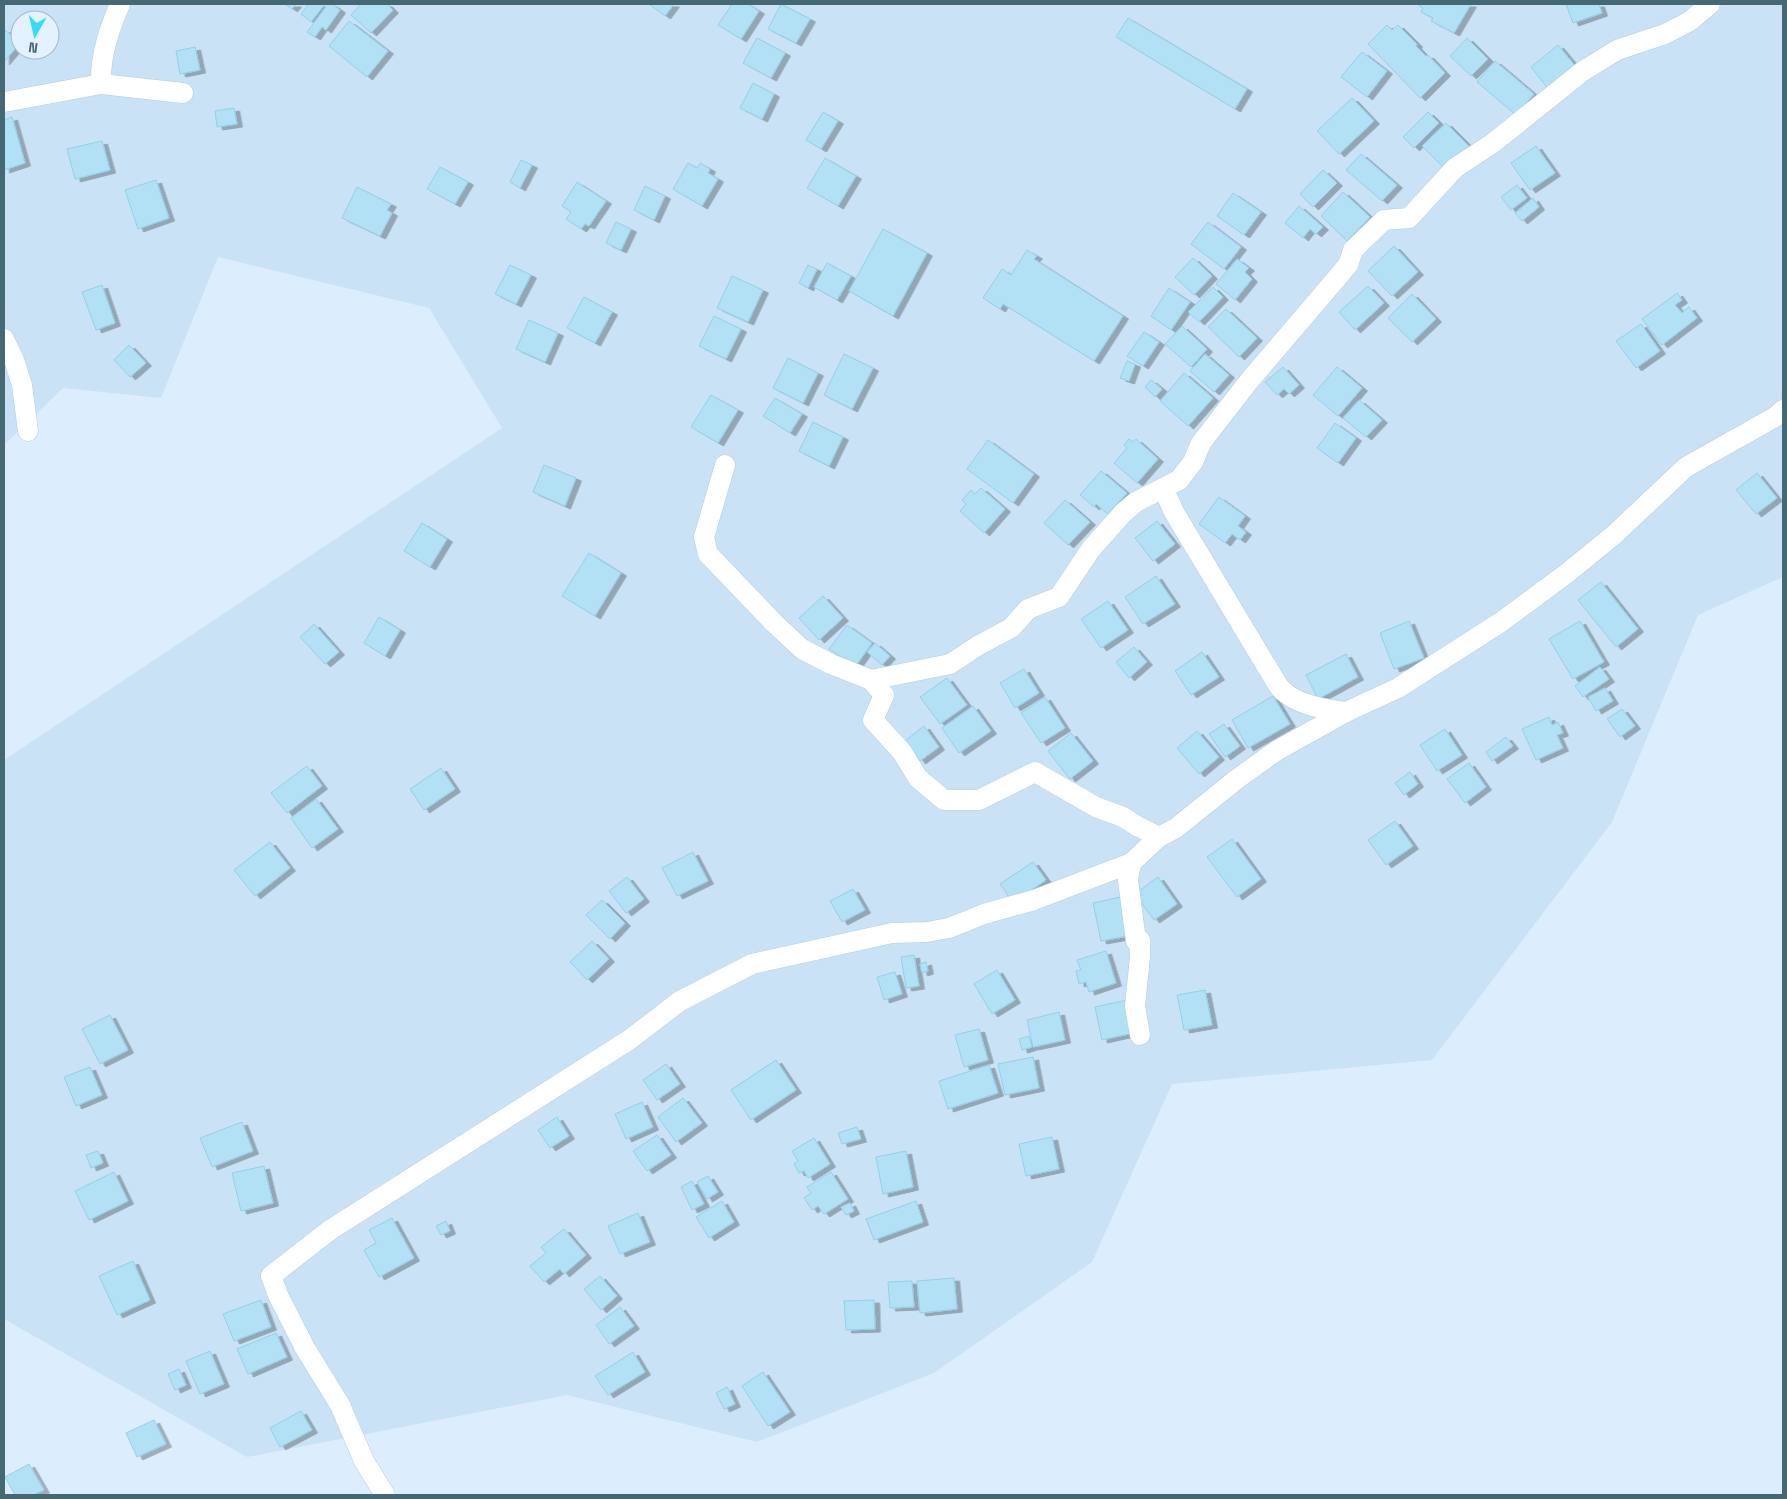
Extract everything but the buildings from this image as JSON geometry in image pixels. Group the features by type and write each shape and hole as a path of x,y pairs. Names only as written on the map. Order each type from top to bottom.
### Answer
{"street":[{"path":"101,84 104,50 109,29 120,4"},
{"path":"871,680 950,664 979,645 1011,628 1028,609 1060,597 1104,533 1136,502 1179,480 1193,462 1201,443 1249,380 1348,265 1353,250 1384,220 1409,218 1455,168 1494,144 1583,71 1617,50 1665,34 1690,21 1710,4"},
{"path":"4,102 101,84 183,93"},
{"path":"4,339 14,360 22,385 28,432"},
{"path":"385,1495 364,1461 340,1405 305,1348 278,1295 271,1276 330,1230 630,1040 680,1001 752,964 892,933 927,932 949,928 984,914 1034,900 1132,863 1159,837 1176,828 1237,779 1276,752 1346,712 1398,688 1501,622 1566,574 1615,534 1686,467 1783,410"},
{"path":"725,464 704,537 708,554 774,623 802,649 831,664 871,680 884,695 873,720 902,752 918,778 944,800 979,800 1035,772 1096,807 1123,817 1159,837"},
{"path":"1164,488 1174,512 1283,691 1317,708 1346,712"},
{"path":"1132,863 1128,880 1136,941 1140,940 1135,1006 1140,1035"}],"shaded area":[{"path":"4,4 1783,4 1783,577 1698,615 1612,822 1432,1060 1172,1084 1092,1262 934,1373 757,1442 567,1395 247,1457 4,1319 4,760 502,428 429,308 218,257 161,398 63,388 4,445"}]}
